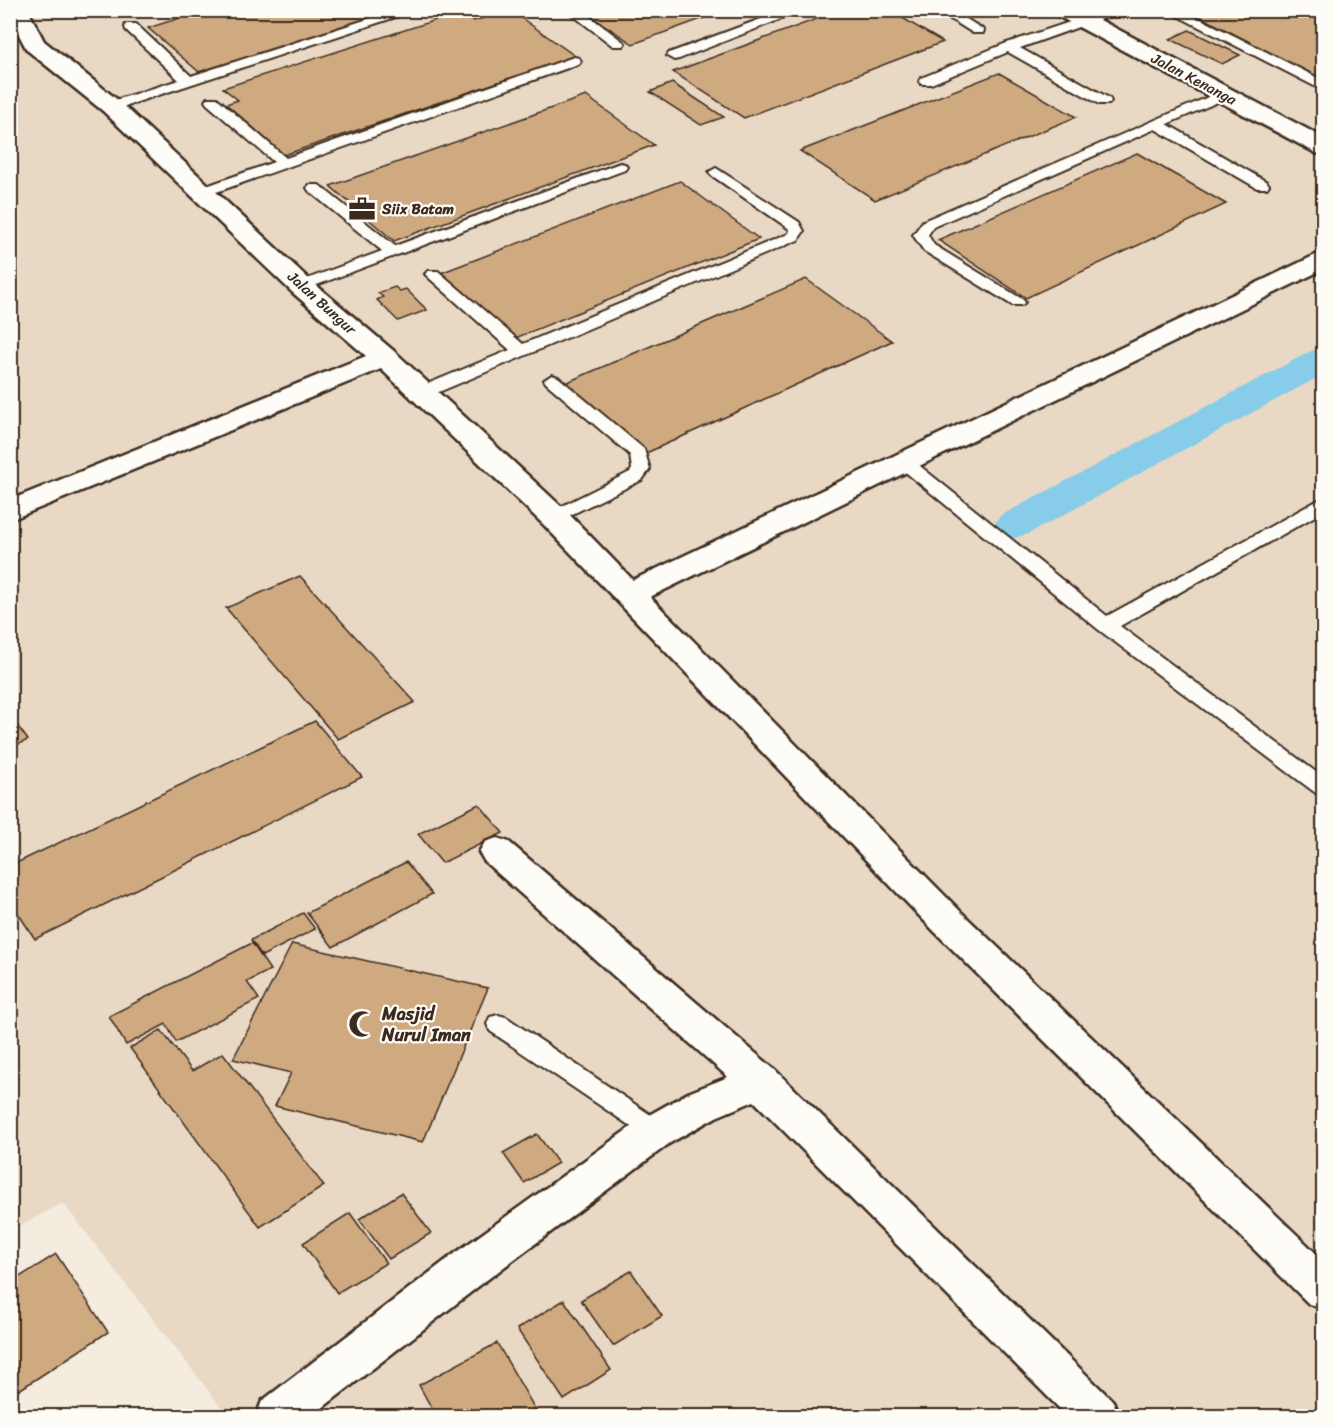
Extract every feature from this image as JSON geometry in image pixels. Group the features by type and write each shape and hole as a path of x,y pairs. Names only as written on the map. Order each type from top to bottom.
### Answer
{"street":[{"name":"Jalan Bungur","path":"17,10 36,45 111,106 301,286 385,358 554,517 948,922 1323,1290"},
{"name":"Jalan Kenanga","path":"1065,10 1323,148"},
{"path":"630,594 1323,259"},
{"path":"10,511 385,358"},
{"path":"497,852 760,1081 1097,1416"},
{"path":"278,1416 469,1268 656,1131 702,1105 760,1081"}],"lane":[{"path":"111,106 411,10"},
{"path":"572,10 618,42"},
{"path":"674,56 798,10"},
{"path":"942,10 978,30"},
{"path":"926,81 1009,47 1120,10"},
{"path":"1172,10 1323,87"},
{"path":"131,27 188,81"},
{"path":"1009,47 1104,101"},
{"path":"203,192 574,62"},
{"path":"1017,302 929,248 922,242 920,235 922,229 928,224 1222,95"},
{"path":"212,101 284,164"},
{"path":"1156,124 1262,185"},
{"path":"301,286 392,250 620,167"},
{"path":"421,393 794,237 797,231 794,225 716,172"},
{"path":"314,188 392,250"},
{"path":"433,274 520,350"},
{"path":"552,380 638,453 641,469 636,476 554,517"},
{"path":"904,462 1106,625 1323,789"},
{"path":"1106,625 1323,503"},
{"path":"498,1024 656,1131"}],"shaded area":[{"path":"11,11 1323,11 1323,1416 228,1416 63,1203 11,1230"}],"building":[{"path":"205,10 395,10 199,72 148,28"},
{"path":"510,10 575,56 284,155 226,104 238,100 223,88 461,12 474,21"},
{"path":"582,10 726,10 633,44"},
{"path":"841,10 889,10 943,42 744,118 673,72"},
{"path":"1187,10 1324,10 1324,80"},
{"path":"1189,30 1240,55 1222,64 1170,39"},
{"path":"999,73 1076,117 875,200 800,151"},
{"path":"672,83 724,117 701,125 650,92"},
{"path":"586,96 654,145 394,241 330,186"},
{"path":"1137,153 1226,204 1026,298 938,240"},
{"path":"680,181 759,239 513,339 438,274"},
{"path":"806,279 892,341 644,454 563,384"},
{"path":"395,287 400,291 406,289 427,310 398,321 377,300 383,297 378,293"},
{"path":"300,576 415,702 338,739 226,608"},
{"path":"10,716 28,740 10,748"},
{"path":"315,721 362,777 35,939 10,901 10,866"},
{"path":"479,804 503,833 442,863 418,834"},
{"path":"406,862 432,894 333,947 307,913"},
{"path":"303,913 315,929 262,956 251,940"},
{"path":"252,943 270,970 247,982 259,999 176,1042 166,1024 126,1045 109,1016"},
{"name":"Masjid Nurul Iman","path":"292,944 488,988 423,1142 275,1106 291,1073 233,1059"},
{"path":"161,1030 192,1071 223,1053 324,1186 260,1227 130,1048"},
{"path":"537,1134 558,1163 524,1183 503,1153"},
{"path":"401,1193 431,1233 389,1259 359,1219"},
{"path":"350,1213 386,1263 337,1293 303,1243"},
{"path":"56,1254 108,1332 10,1396 10,1283"},
{"path":"631,1271 662,1316 613,1346 581,1300"},
{"path":"564,1300 611,1370 564,1400 517,1329"},
{"path":"497,1343 539,1416 436,1416 419,1385"}],"waterway":[{"path":"1014,525 1324,359"}],"place":[{"name":"Siix Batam","path":"362,209"},
{"name":"Masjid Nurul Iman","path":"362,1024"}]}
